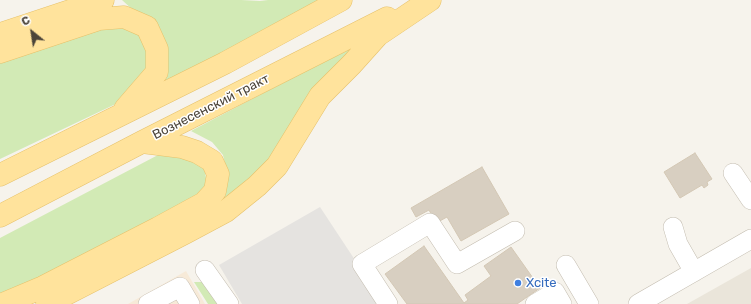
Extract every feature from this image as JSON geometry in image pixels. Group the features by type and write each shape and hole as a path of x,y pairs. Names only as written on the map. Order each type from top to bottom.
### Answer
{"main road":[{"path":"0,34 103,0"},
{"path":"0,176 225,63 341,0"},
{"name":"Вознесенский тракт","path":"0,216 422,0"},
{"path":"47,304 226,211 257,186 277,166 320,96 378,35 430,0"},
{"path":"0,52 98,19 124,17 147,27 157,49 157,72 118,117"},
{"path":"3,304 44,287 158,228 204,203 215,191 218,174 212,161 196,152 182,147 142,142"}],"street":[{"path":"733,173 751,200"},
{"path":"388,304 362,264 430,223 457,264 515,231"},
{"path":"673,227 678,244 694,272"},
{"path":"638,304 751,239"},
{"path":"566,265 589,304"},
{"path":"205,270 233,302"},
{"path":"148,304 180,287 190,304"},
{"path":"534,304 556,292 562,304"}],"shaded area":[{"path":"320,207 384,304 242,304 219,265"},
{"path":"751,268 751,304 687,304"},
{"path":"186,271 205,304 128,304"}],"green space":[{"path":"122,0 318,0 161,88 134,11"},
{"path":"109,21 140,34 148,48 149,74 122,101 0,159 0,55"},
{"path":"355,45 323,79 303,113 258,173 216,206 227,173 223,155 212,142 191,131"},
{"path":"175,149 203,164 207,184 201,198 0,303 0,238 158,155"},
{"path":"194,282 209,282 224,304 208,304"}],"building":[{"path":"695,153 712,179 707,182 708,185 704,188 702,185 680,198 664,172"},
{"path":"482,167 509,214 461,241 447,217 436,223 429,210 416,217 411,208"},
{"path":"424,246 464,303 468,300 465,295 491,276 484,266 511,247 540,288 517,304 407,304 385,274"}],"place":[{"name":"Xcite","path":"518,283"}]}
